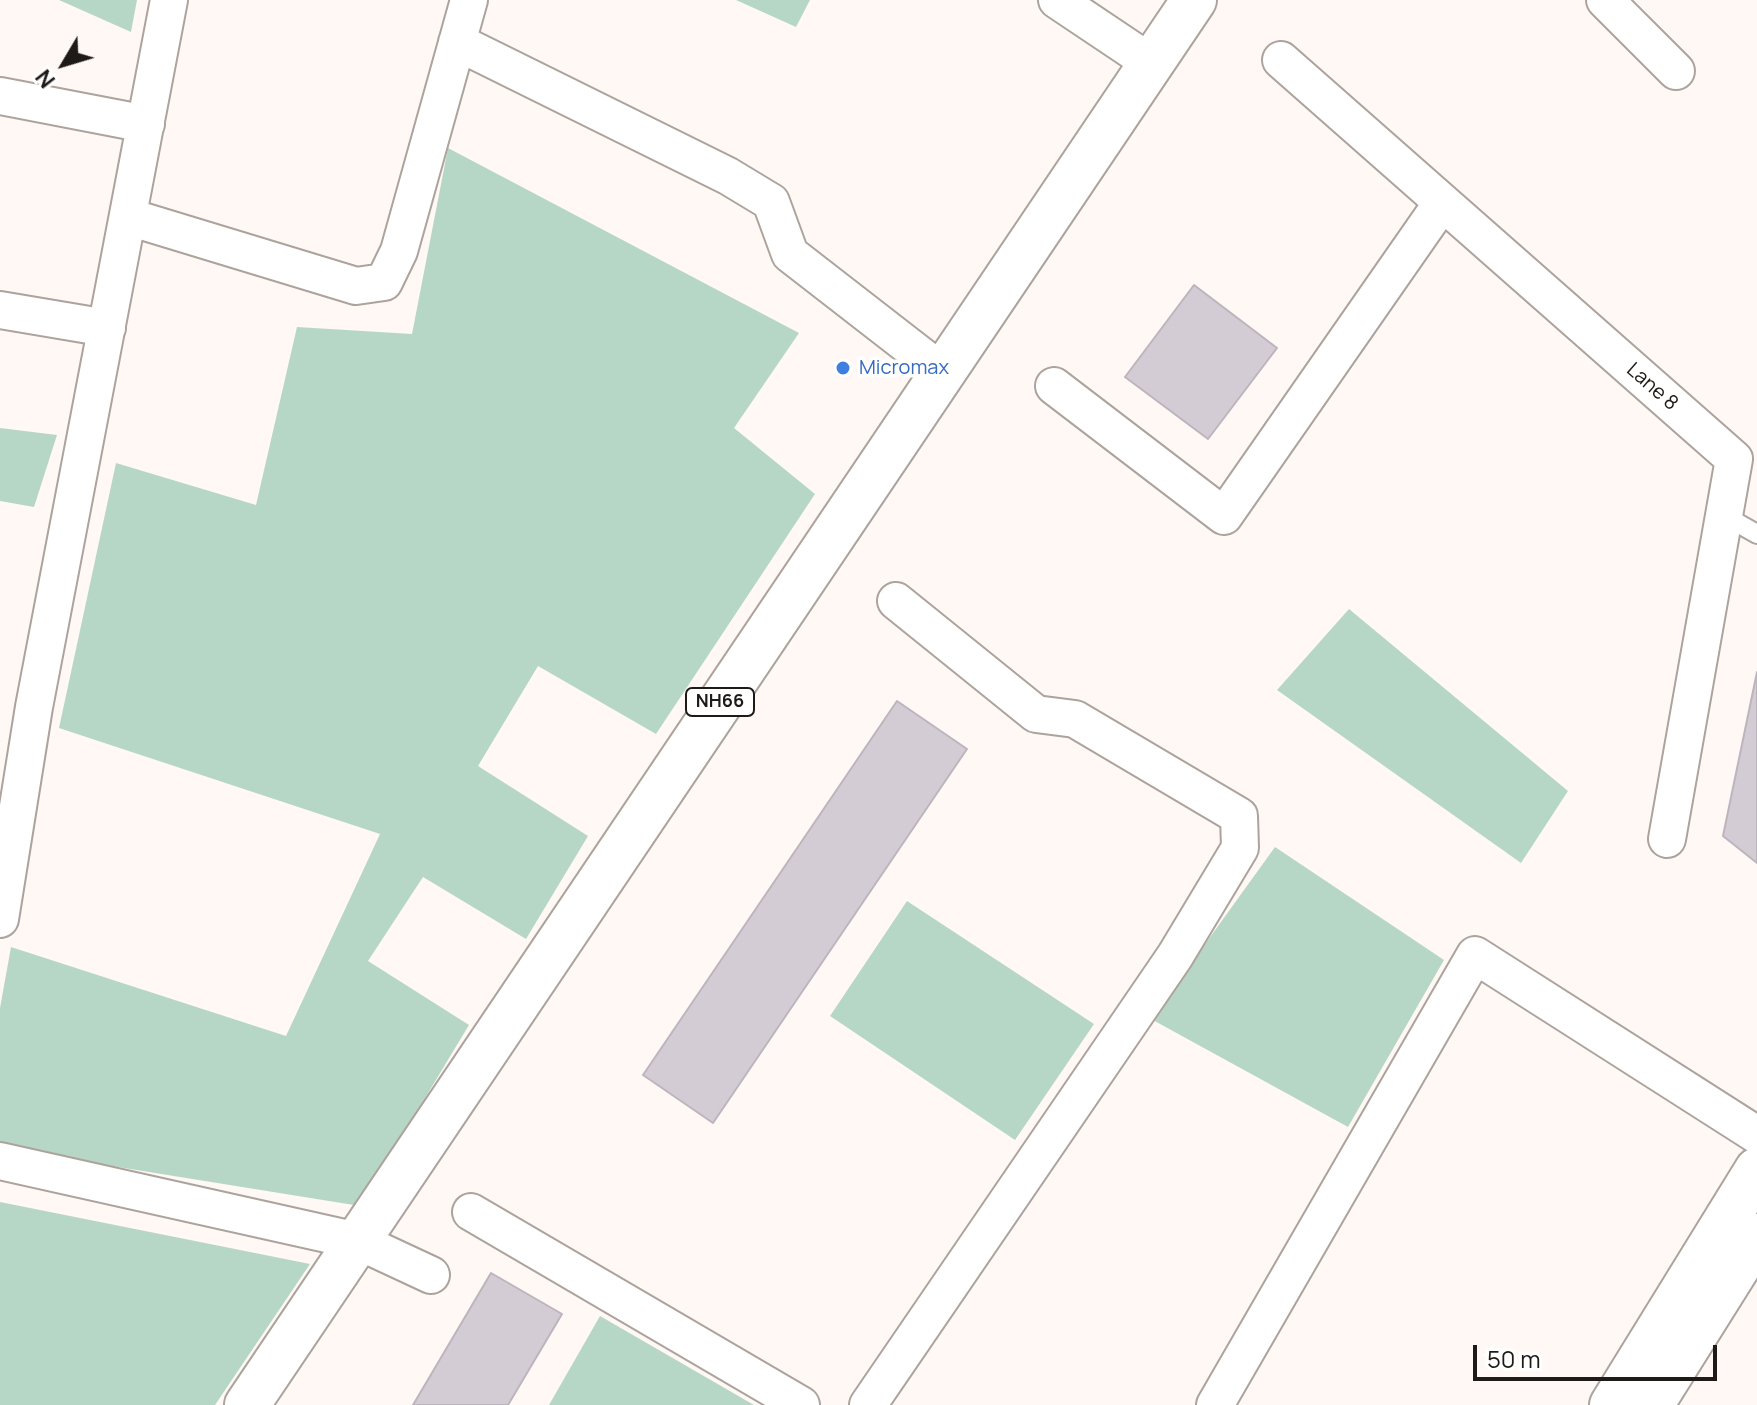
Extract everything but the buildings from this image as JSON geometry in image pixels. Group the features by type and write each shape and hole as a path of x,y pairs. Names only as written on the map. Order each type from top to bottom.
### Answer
{"main road":[{"name":"NH66","path":"247,1405 1194,0"},
{"path":"1612,1405 1757,1170"},
{"path":"1651,1405 1757,1236"}],"street":[{"path":"0,919 34,707 169,0"},
{"path":"129,217 356,286 384,282 399,251 469,0"},
{"path":"1057,0 1151,63"},
{"path":"1605,0 1676,71"},
{"path":"457,42 728,176 771,202 790,254 942,372"},
{"name":"Lane 8","path":"1281,60 1734,459 1667,839"},
{"path":"0,96 146,124"},
{"path":"1054,386 1224,516 1442,203"},
{"path":"0,310 107,328"},
{"path":"868,1405 1175,956 1240,848 1239,816 1075,719 1036,714 896,601"},
{"path":"1215,1405 1475,955 1757,1135"},
{"path":"0,1161 358,1241 431,1275"},
{"path":"471,1212 801,1405"}],"lane":[{"path":"1725,516 1757,534"}],"green space":[{"path":"59,0 137,0 131,32"},
{"path":"736,0 810,0 796,27"},
{"path":"448,148 799,333 734,428 815,494 656,734 538,666 478,766 588,836 526,939 423,877 368,961 469,1025 360,1206 0,1148 0,1008 11,947 286,1036 380,834 59,728 116,463 256,505 297,327 412,334"},
{"path":"0,428 57,435 34,507 0,501"},
{"path":"1349,609 1568,791 1521,863 1277,690"},
{"path":"1275,847 1444,960 1348,1127 1151,1019"},
{"path":"907,901 1094,1024 1015,1140 830,1016"},
{"path":"0,1202 310,1264 215,1405 0,1405"},
{"path":"600,1316 754,1405 549,1405"}],"place":[{"name":"Micromax","path":"843,368"}]}
